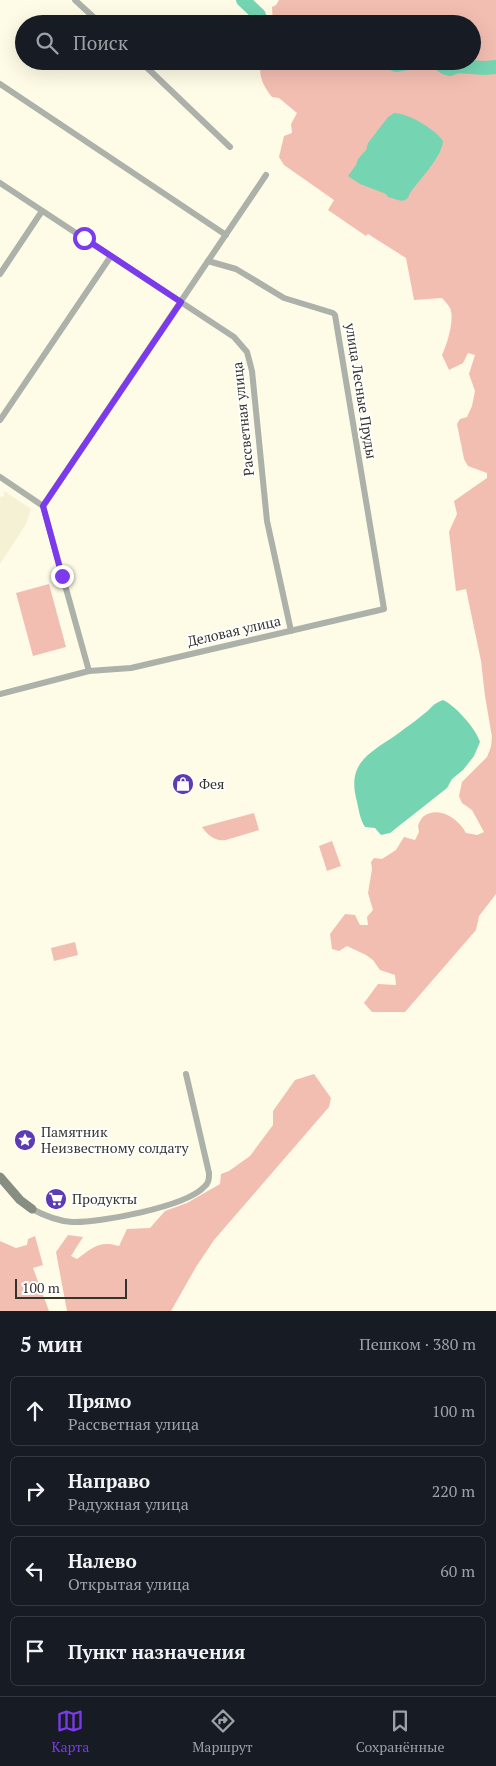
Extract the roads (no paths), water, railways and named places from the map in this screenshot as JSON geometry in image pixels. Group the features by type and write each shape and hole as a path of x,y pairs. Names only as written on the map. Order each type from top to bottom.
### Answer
{"street":[{"path":"76,0 92,15"},
{"path":"150,70 230,146"},
{"path":"0,84 226,235"},
{"path":"43,506 266,175"},
{"name":"Рассветная улица","path":"0,183 234,337 247,352 250,361 267,521 291,631"},
{"path":"0,274 42,210"},
{"path":"0,420 111,256"},
{"name":"улица Лесные Пруды","path":"208,261 236,268 284,298 336,315 384,609"},
{"path":"0,477 43,506 88,671"},
{"name":"Деловая улица","path":"0,694 88,671 131,668 384,609"},
{"path":"0,1177 20,1200 32,1209 56,1220 71,1222 99,1221 172,1203 200,1191 209,1180 209,1173 186,1074"}],"waterway":[{"path":"243,0 259,15"},
{"path":"481,68 496,67"}],"place":[{"name":"Фея","path":"183,784"},
{"name":"Памятник Неизвестному солдату","path":"25,1140"},
{"name":"Продукты","path":"56,1199"}]}
